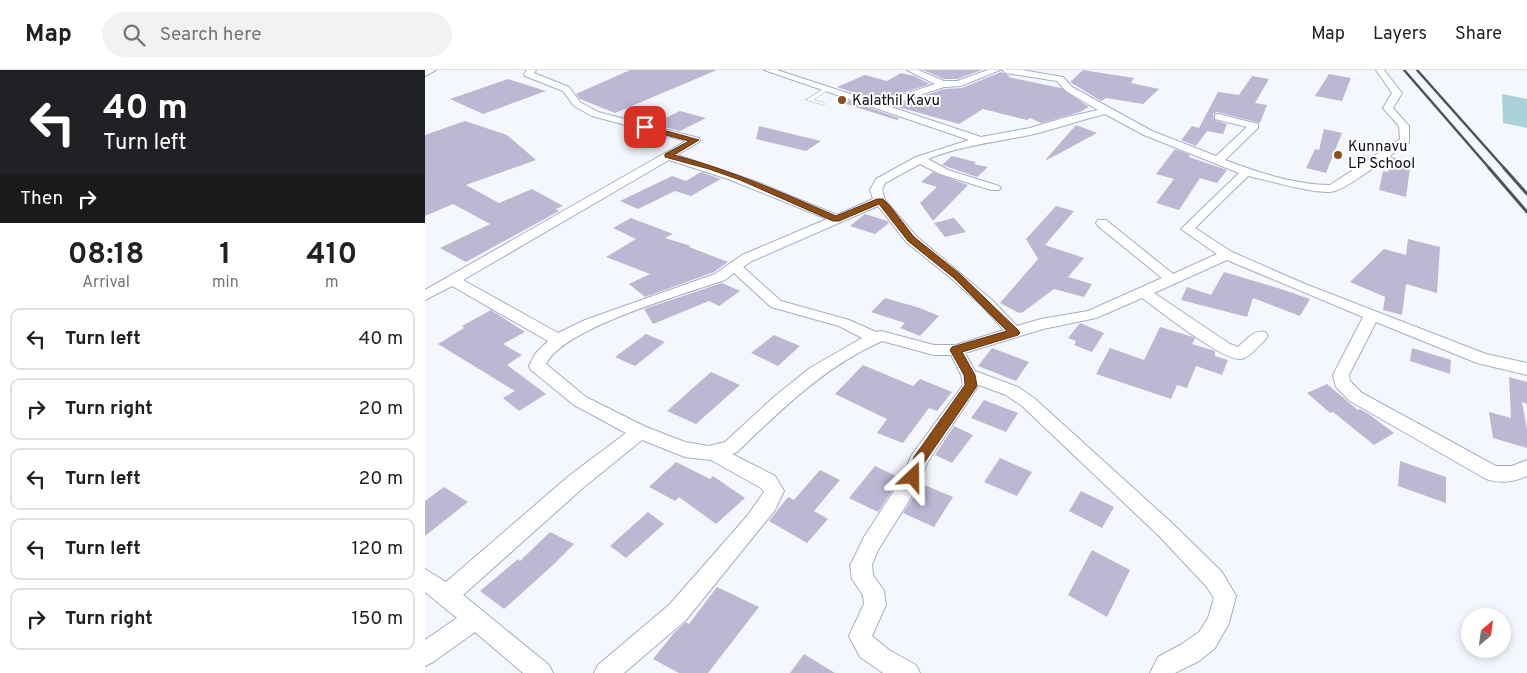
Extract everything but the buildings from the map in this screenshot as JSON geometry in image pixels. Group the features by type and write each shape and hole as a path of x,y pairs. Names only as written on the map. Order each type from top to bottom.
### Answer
{"street":[{"path":"425,74 432,70"},
{"path":"425,296 695,140 595,114 577,104 566,89 528,74 532,70"},
{"path":"769,70 981,140"},
{"path":"911,70 943,84"},
{"path":"880,106 943,84 958,84 996,70"},
{"path":"1006,70 1060,79 1069,89 1148,133 1246,172 1316,188 1332,188 1405,140 1404,126 1388,108 1397,93 1380,70"},
{"path":"1060,79 1069,70"},
{"path":"1015,333 987,303 911,239 880,201 876,190 880,181 920,159 981,140 1032,131 1066,120 1106,111"},
{"path":"1217,160 1254,126 1218,117"},
{"path":"668,156 712,167 758,184 836,219"},
{"path":"920,159 944,172 995,188"},
{"path":"1246,172 1187,228 1227,255 1300,287 1483,359 1527,369"},
{"path":"880,201 747,258 720,277 590,323 560,340 541,356 537,366 580,401 640,432 691,451 723,452 731,447 795,386 817,369 875,338 881,336 934,350 956,350 1041,324 1091,315 1227,255"},
{"path":"1102,223 1171,279"},
{"path":"734,266 776,304 844,323 875,338"},
{"path":"453,280 560,340"},
{"path":"1143,292 1224,348 1240,354 1260,336"},
{"path":"1372,315 1341,375 1342,383 1356,397 1493,474 1514,474 1527,468"},
{"path":"908,673 875,655 863,644 860,636 875,605 873,591 863,580 861,565 871,544 913,477 918,461 971,386 969,375 956,350"},
{"path":"969,375 1012,391 1028,402 1166,530 1214,579 1225,596 1221,620 1211,638 1195,651 1166,665 1162,673"},
{"path":"447,595 577,480 640,432"},
{"path":"606,673 678,612 768,504 774,491 768,482 714,453"},
{"path":"425,579 477,618 541,673"},
{"path":"425,654 477,618"}],"lane":[{"path":"823,104 809,100 827,89"}],"water":[{"path":"1502,94 1527,99 1527,128 1503,123"}],"railway":[{"path":"1404,70 1490,169"},
{"path":"1417,70 1505,169"},
{"path":"1489,168 1527,212"},
{"path":"1504,168 1527,194"}],"place":[{"name":"Kalathil Kavu","path":"842,100"},
{"name":"Kunnavu LP School","path":"1338,155"}],"route":[{"path":"645,127 695,140 668,156 712,167 758,184 836,219 880,201 911,239 987,303 1015,333 956,350 969,375 971,386 918,461 913,477"}]}
